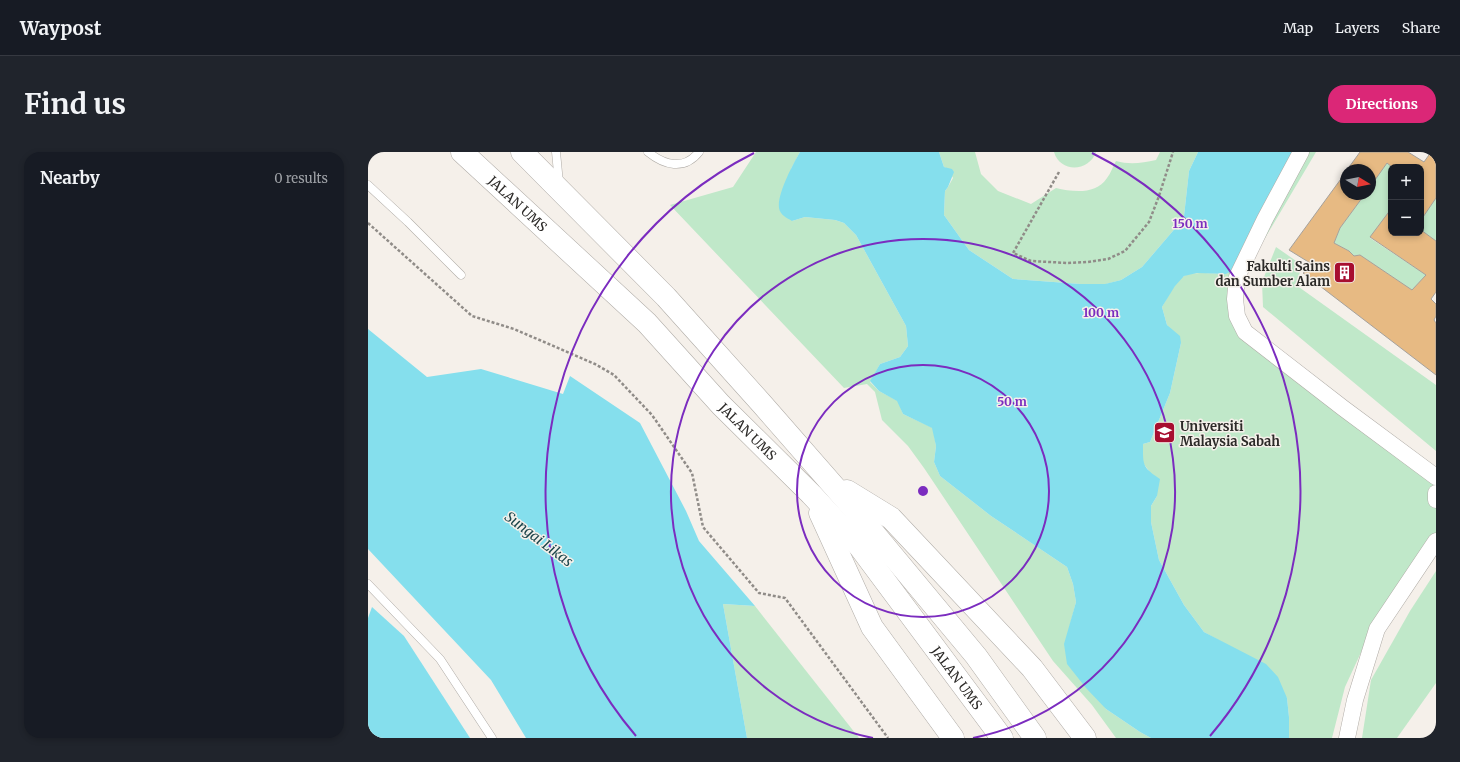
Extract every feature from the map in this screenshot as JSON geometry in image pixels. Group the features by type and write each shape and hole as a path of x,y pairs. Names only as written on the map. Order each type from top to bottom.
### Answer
{"highway":[{"name":"JALAN UMS","path":"462,152 647,323 721,405 811,494 859,546 1002,738"},
{"name":"JALAN UMS","path":"522,152 666,297 828,478 976,656 1035,738"},
{"path":"828,478 891,518 1032,668 1085,738"},
{"path":"811,494 872,627 953,738"}],"street":[{"path":"1301,152 1265,219 1237,276 1235,299 1237,316 1246,332 1343,408 1436,477"},
{"path":"1436,493 1436,500"},
{"path":"1347,738 1355,700 1377,629 1436,541"}],"lane":[{"path":"556,152 560,189"},
{"path":"648,152 662,160 674,164 682,164 688,162 699,152"},
{"path":"368,185 408,222 461,275"},
{"path":"368,584 440,659 492,738"}],"path":[{"path":"1059,172 1013,252 1031,261 1068,263 1108,259 1126,251 1149,222 1173,152"},
{"path":"368,223 472,316 514,329 595,364 614,375 652,415 692,473 703,527 759,593 785,598 888,738"}],"green space":[{"path":"756,152 800,152 791,169 792,221 805,217 835,220 844,223 856,235 906,326 908,346 900,357 880,364 870,382 879,391 898,401 903,414 933,428 936,446 934,462 940,476 991,516 1067,567 1073,584 1076,602 1065,644 1106,709 1151,738 1116,738 1092,705 1053,661 924,468 908,446 882,420 875,392 867,384 844,388 670,205 733,187"},
{"path":"939,152 975,152 981,174 998,191 1031,204 1056,188 1070,191 1084,191 1097,187 1110,174 1116,161 1141,163 1156,160 1160,152 1198,152 1189,171 1184,216 1142,267 1121,280 1106,284 1081,284 1013,279 969,250 944,215 945,191 953,178 948,169 944,167"},
{"path":"1054,152 1096,152 1092,159 1087,163 1081,166 1068,167 1057,159"},
{"path":"1301,152 1316,152 1240,283 1242,325 1436,474 1436,533 1376,620 1345,687 1332,738 1289,738 1287,698 1231,647 1204,632 1184,605 1159,560 1151,522 1151,506 1157,496 1149,471 1143,463 1143,444 1150,442 1170,393 1181,343 1167,325 1162,307 1175,285 1184,276 1198,273 1226,274"},
{"path":"1387,163 1388,164 1388,213 1370,238 1426,275 1412,290 1360,255 1354,256 1349,251 1334,243 1340,228 1361,200 1376,200 1376,179"},
{"path":"1436,198 1436,241 1424,232 1424,216"},
{"path":"1276,247 1302,265 1296,285 1436,385 1436,451 1263,307 1262,282"},
{"path":"1436,571 1436,683 1397,738 1362,738 1371,680 1410,611"},
{"path":"723,604 755,606 859,738 747,738"}],"water":[{"path":"800,152 939,152 944,167 952,169 954,172 945,191 944,215 969,250 1013,279 1081,284 1105,284 1121,280 1142,267 1178,225 1184,216 1189,171 1198,152 1301,152 1237,268 1226,274 1197,273 1184,276 1175,286 1162,307 1167,325 1180,336 1181,343 1170,393 1150,442 1143,444 1143,457 1145,465 1160,479 1157,496 1151,506 1151,522 1159,560 1184,605 1204,632 1266,664 1278,677 1287,698 1289,738 1151,738 1106,709 1086,688 1067,664 1064,644 1076,602 1073,584 1067,567 991,516 940,476 934,462 936,446 932,428 903,414 897,401 879,391 870,381 880,364 900,357 908,346 906,326 856,235 844,223 835,220 805,217 792,221 781,213 779,208 780,195 786,179"},
{"name":"Sungai Likas","path":"368,329 427,377 481,369 563,394 570,376 640,423 686,511 699,541 755,606 723,604 747,738 526,738 491,680 368,549"},
{"path":"372,607 404,636 470,738 368,738 368,618"}],"building":[{"path":"1360,152 1408,152 1424,162 1431,152 1436,152 1436,198 1424,216 1424,164 1387,163 1376,179 1376,164 1351,164"},
{"name":"Fakulti Sains dan Sumber Alam","path":"1340,180 1340,200 1361,200 1340,228 1334,243 1349,251 1354,256 1360,255 1412,290 1426,275 1370,237 1388,213 1388,236 1424,236 1424,232 1436,241 1436,292 1431,299 1436,304 1436,316 1434,320 1436,323 1436,375 1303,273 1315,266 1289,250"}],"place":[{"name":"Fakulti Sains dan Sumber Alam","path":"1345,273"},
{"name":"Universiti Malaysia Sabah","path":"1165,433"}]}
